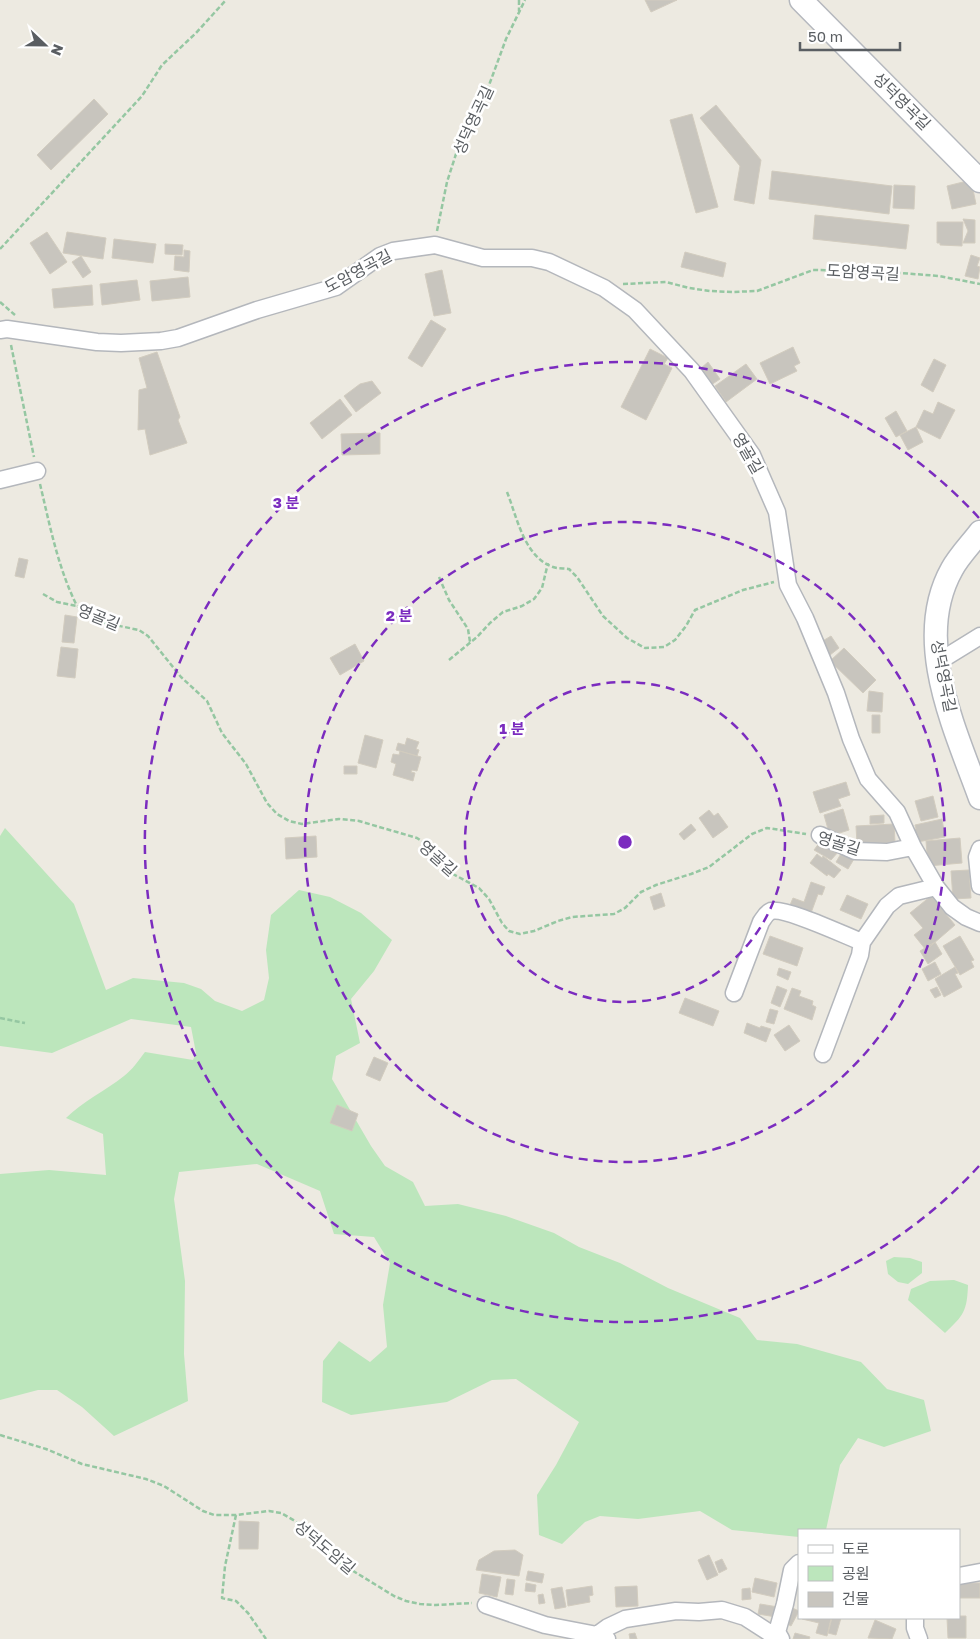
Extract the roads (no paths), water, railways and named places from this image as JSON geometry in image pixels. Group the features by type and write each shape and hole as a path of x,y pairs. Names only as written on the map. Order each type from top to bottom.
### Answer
{"main road":[{"name":"성덕영곡길","path":"801,0 980,181"},
{"name":"성덕영곡길","path":"980,532 952,568 941,596 935,633 946,704 980,798"}],"street":[{"name":"도암영곡길","path":"0,330 7,329 97,342 121,343 161,341 178,338 257,310 336,287 380,256 393,251 435,245 483,258 514,257 550,262 604,288"},
{"name":"영골길","path":"604,288 635,310 692,371 752,455 777,512 788,585 805,618 836,693 851,739 868,779 897,812 913,847 936,887 952,907 966,917 980,923"},
{"path":"0,480 37,471"},
{"path":"938,662 980,636"},
{"name":"영골길","path":"820,835 855,851 886,852 913,847"},
{"path":"980,849 977,857 980,886"},
{"path":"823,1054 860,955 862,942 888,906 899,896 936,887"},
{"path":"980,909 980,923"},
{"path":"734,994 761,922 766,914 773,910 789,912 862,942"},
{"path":"780,1639 777,1632 792,1570 798,1564"},
{"path":"960,1576 980,1572"},
{"path":"486,1605 545,1625 602,1637 608,1627 625,1620 676,1611 722,1610 745,1617 780,1639"},
{"path":"915,1619 914,1628 919,1639"}]}
